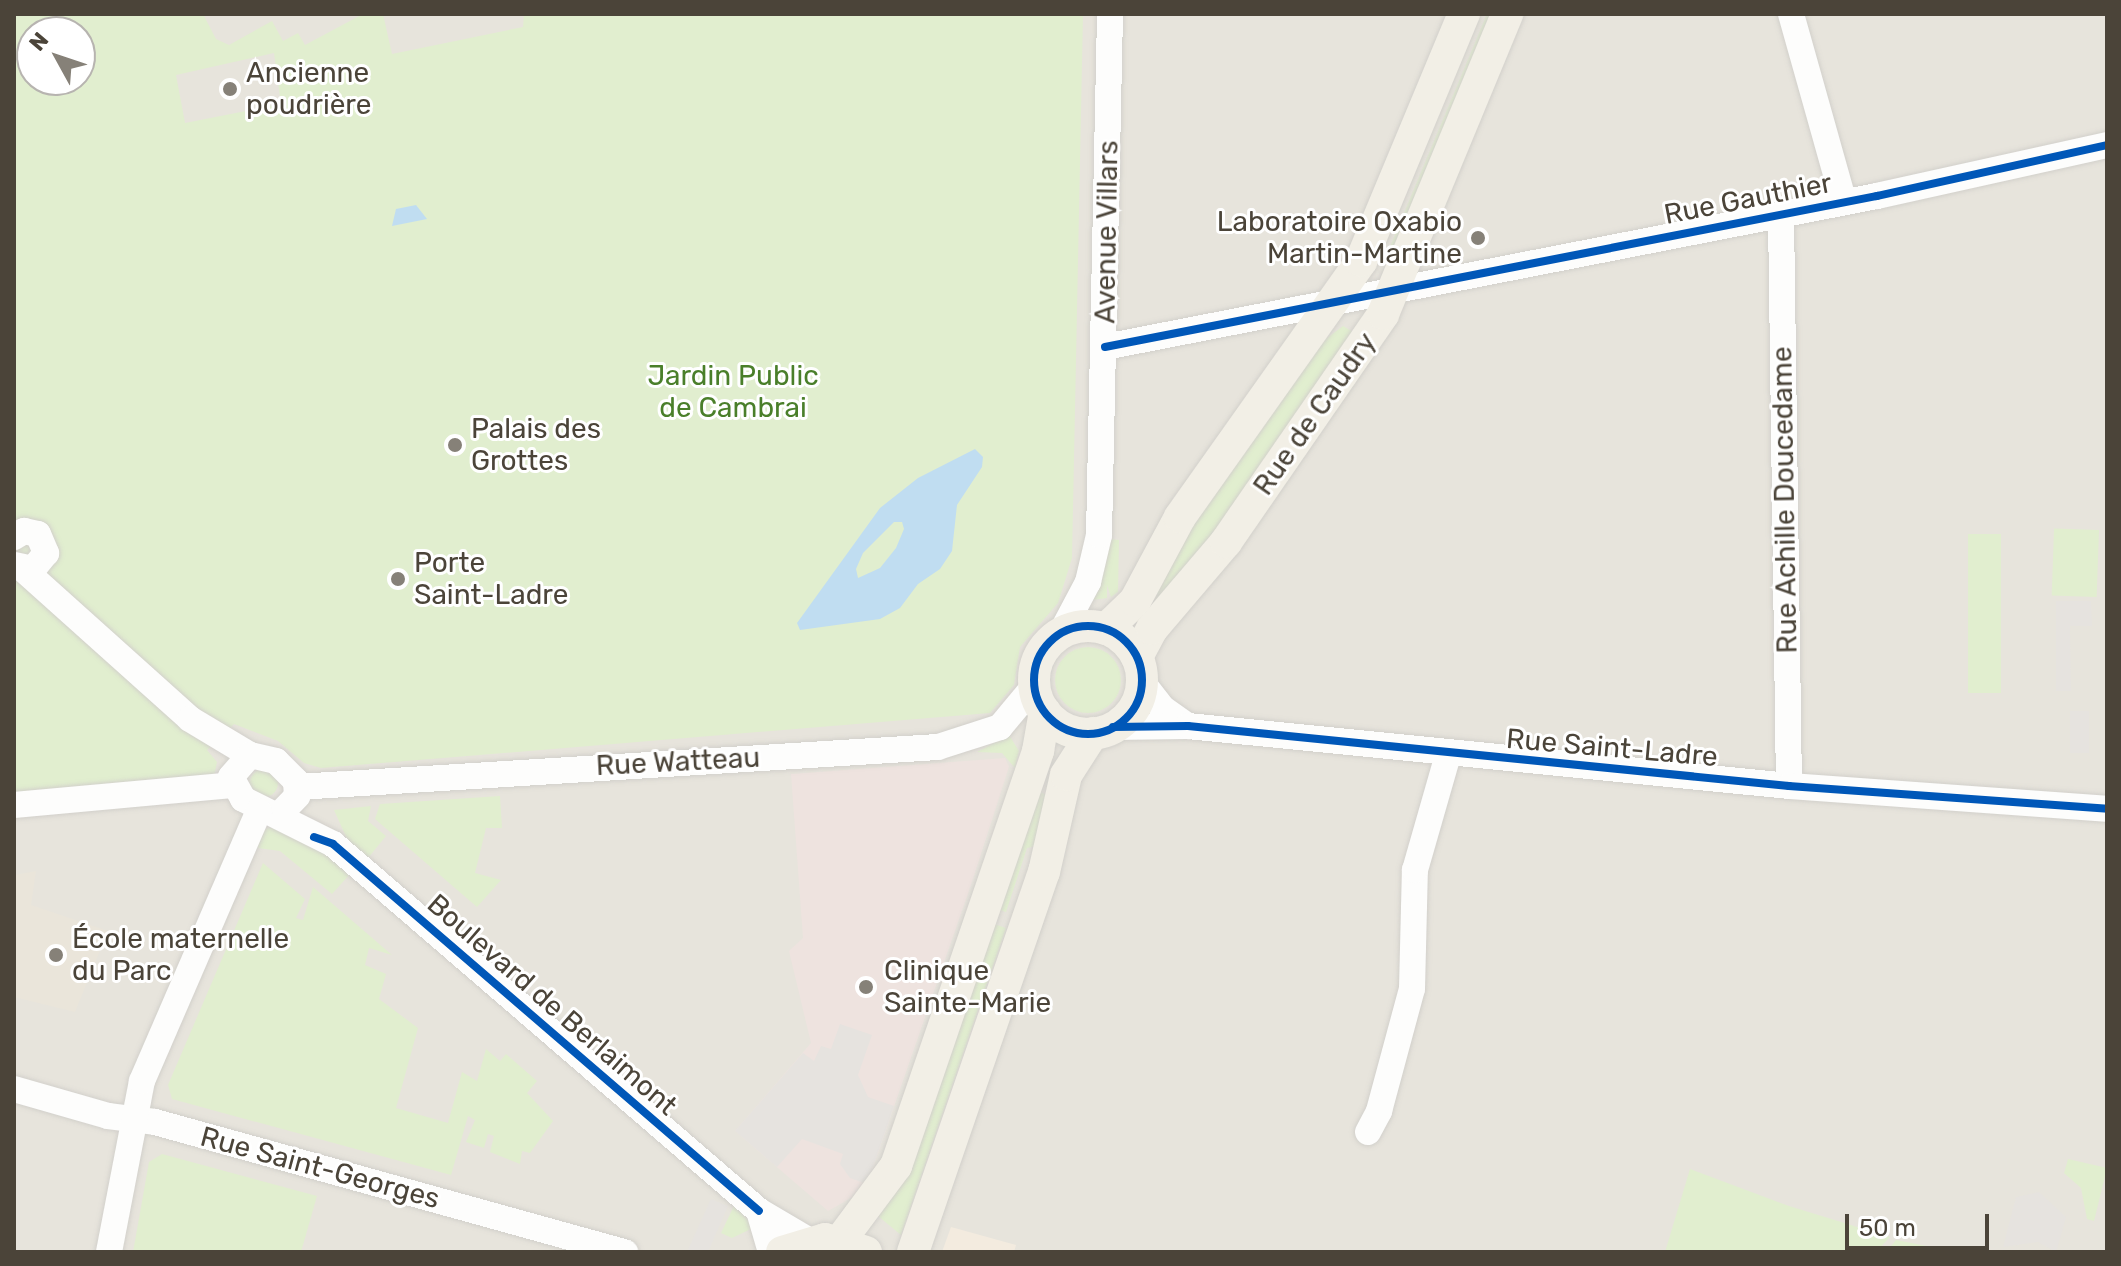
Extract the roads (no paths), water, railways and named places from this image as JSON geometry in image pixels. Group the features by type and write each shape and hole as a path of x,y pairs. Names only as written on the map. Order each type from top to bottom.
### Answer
{"main road":[{"name":"Rue de Caudry","path":"1106,629 1135,601 1180,517 1361,261 1464,14"},
{"name":"Rue de Caudry","path":"1140,670 1152,629 1234,531 1396,291 1507,14"},
{"path":"824,1246 896,1166 1038,751 1040,655 1061,633 1083,626 1106,629 1124,640 1140,670 1133,708 1103,730 1066,775 1044,872 913,1252"},
{"path":"1040,699 1066,729 1103,730"}],"street":[{"name":"Avenue Villars","path":"1061,633 1083,592 1096,552 1105,347 1110,14"},
{"path":"1791,14 1844,202"},
{"name":"Rue Gauthier","path":"1105,347 1781,215 2107,145"},
{"name":"Rue Achille Doucedame","path":"1781,215 1789,786"},
{"path":"19,526 44,541 28,564 68,610 190,719"},
{"path":"1140,670 1162,708 1188,726"},
{"name":"Rue Watteau","path":"297,792 938,747 1000,727 1040,699"},
{"name":"Boulevard de Berlaimont","path":"190,719 250,755 276,761 324,825 333,844"},
{"name":"Boulevard de Berlaimont","path":"190,719 232,781 268,813 333,844 759,1211 824,1246"},
{"name":"Rue Saint-Ladre","path":"1103,730 1188,726 1448,755 1789,786 2107,809"},
{"path":"14,805 232,781 250,755"},
{"path":"1368,1132 1379,1111 1412,989 1415,870 1448,755"},
{"path":"109,1252 132,1118 146,1071 268,813 297,792"},
{"name":"Rue Saint-Georges","path":"14,1089 625,1252"},
{"path":"759,1211 771,1252"}],"water":[{"path":"416,205 427,219 392,226 396,209"},
{"path":"975,449 983,457 982,467 957,505 952,551 940,569 918,584 900,608 880,619 800,630 797,623 880,508 918,478","holes":["894,522 902,522 904,529 896,548 880,568 858,578 856,569 863,553"]}],"place":[{"name":"Ancienne poudrière","path":"230,89"},
{"name":"Laboratoire Oxabio Martin-Martine","path":"1478,238"},
{"name":"Palais des Grottes","path":"455,445"},
{"name":"Porte Saint-Ladre","path":"398,579"},
{"name":"École maternelle du Parc","path":"56,955"},
{"name":"Clinique Sainte-Marie","path":"866,987"}],"park label":[{"name":"Jardin Public de Cambrai","path":"733,392"}]}
